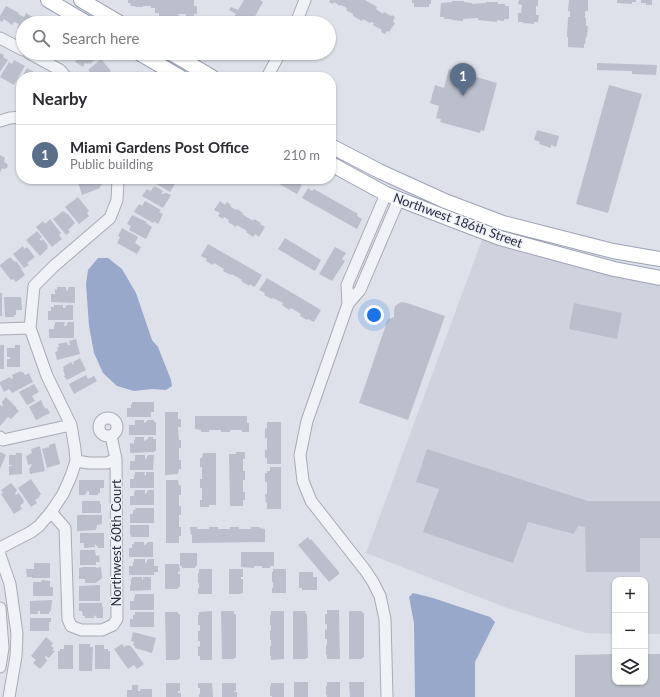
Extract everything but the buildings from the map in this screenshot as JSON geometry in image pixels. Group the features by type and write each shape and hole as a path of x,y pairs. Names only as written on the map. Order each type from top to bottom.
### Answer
{"main road":[{"path":"48,0 75,16"},
{"path":"81,0 108,16"},
{"path":"151,60 171,72"},
{"path":"183,60 203,72"},
{"name":"Northwest 186th Street","path":"336,149 379,171 445,201 503,222 613,251 659,259"},
{"name":"Northwest 186th Street","path":"336,167 393,196 500,238 614,269 660,278"},
{"path":"372,186 398,186 406,183"},
{"path":"393,196 424,191"},
{"path":"562,255 566,247 570,247 647,264 659,259"}],"street":[{"path":"299,16 305,0"},
{"path":"0,38 16,46"},
{"path":"42,60 62,72"},
{"path":"270,72 276,60"},
{"path":"0,121 16,117"},
{"path":"0,548 39,526 63,494 76,461 70,425 47,376 30,328 34,286 54,266 110,218 117,200 118,184"},
{"path":"387,697 385,619 380,596 365,570 311,501 303,481 300,455 307,421 348,304 347,285 393,196"},
{"path":"0,329 30,328"},
{"path":"2,438 70,425"},
{"name":"Northwest 60th Court","path":"51,512 65,528 68,619 71,626 81,630 102,630 113,626 117,619 116,459 111,436"},
{"name":"Northwest 60th Court","path":"76,461 107,463 116,459"},
{"path":"0,555 10,584 17,634 16,656 9,697"},
{"path":"0,608 0,667"},
{"path":"1,648 16,656"},
{"path":"0,663 16,656"}],"shaded area":[{"path":"483,237 660,283 660,634 648,634 648,577 612,577 612,634 586,633 507,608 366,553"}],"water":[{"path":"98,258 108,258 122,269 136,293 152,340 158,347 171,380 172,386 166,390 152,389 134,391 117,386 103,373 94,353 89,326 86,284 88,270"},
{"path":"413,593 490,617 495,622 475,662 475,697 415,697 414,623 409,597"}],"place":[{"name":"Miami Gardens Post Office","path":"463,96"}]}
